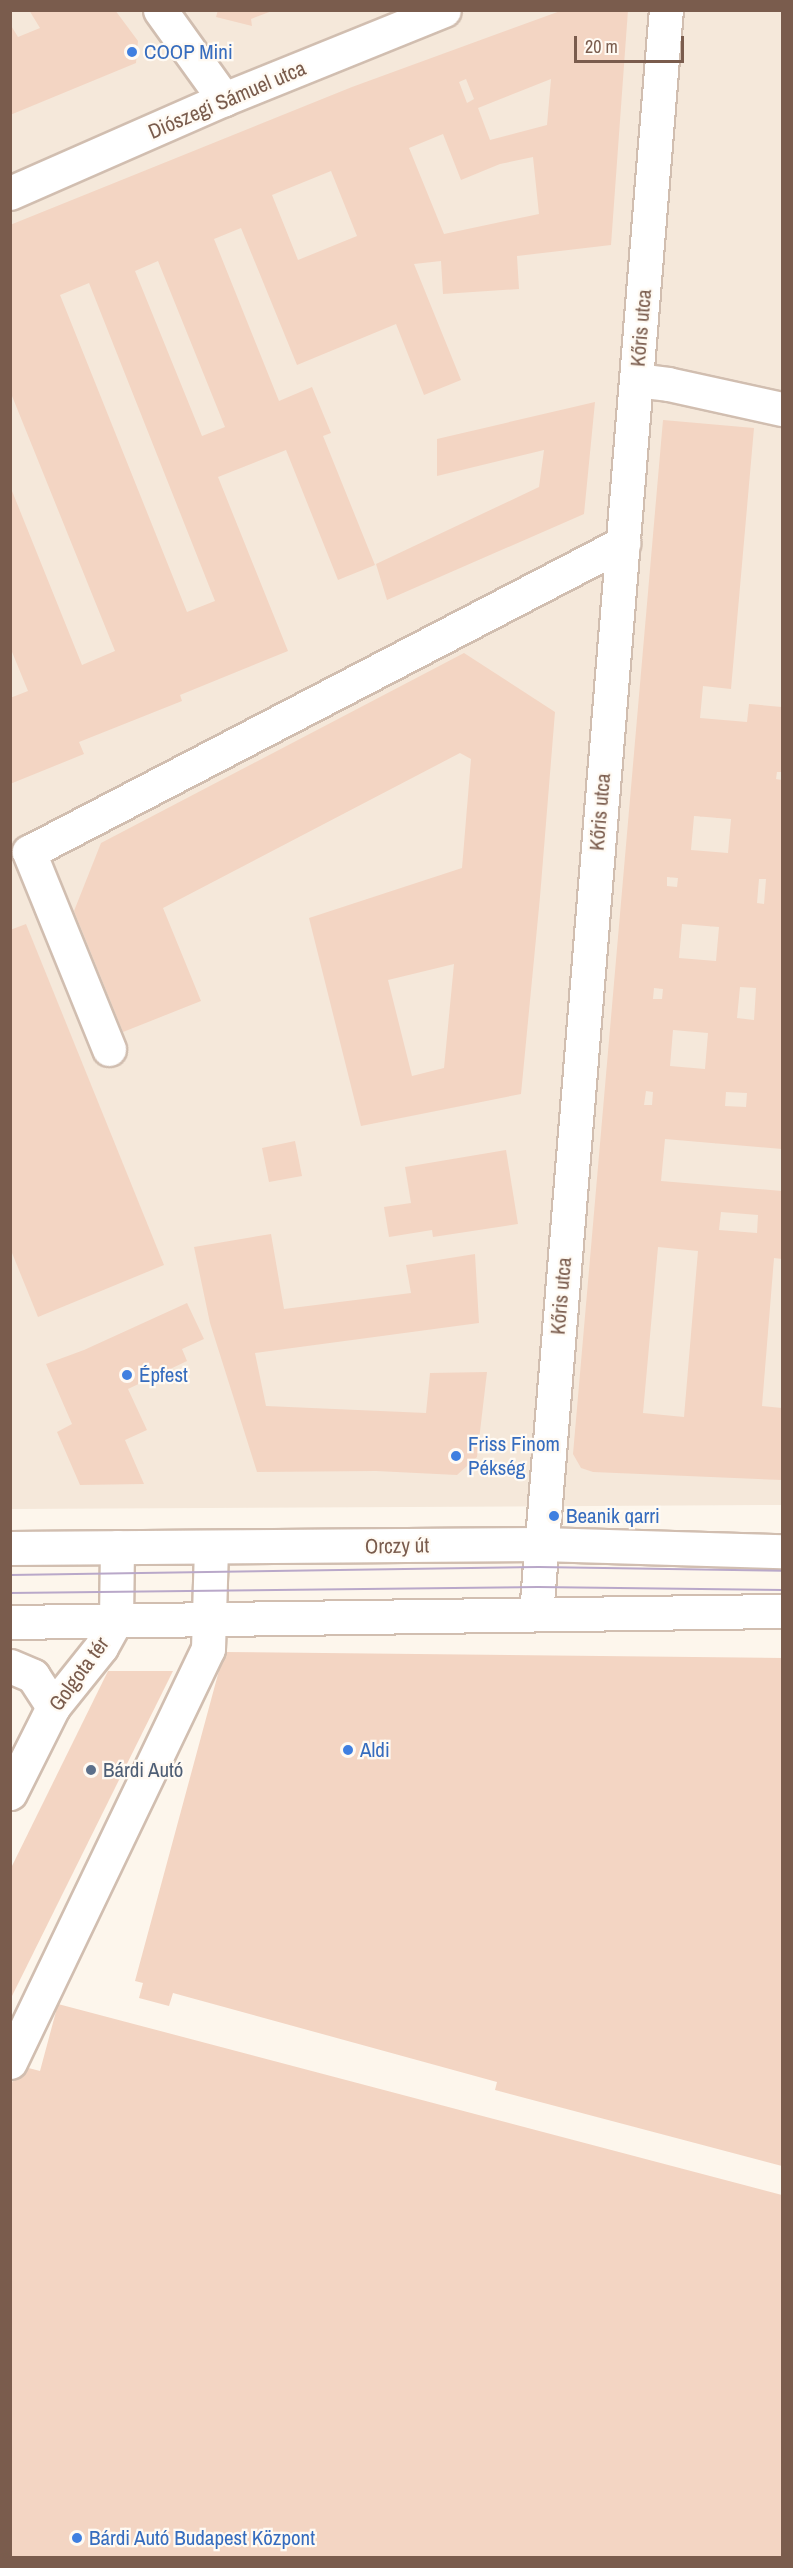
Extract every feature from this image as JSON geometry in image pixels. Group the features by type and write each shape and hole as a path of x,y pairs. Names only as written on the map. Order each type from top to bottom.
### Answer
{"street":[{"path":"160,10 224,99"},
{"name":"Diószegi Sámuel utca","path":"10,193 224,99 444,10"},
{"name":"Kőris utca","path":"536,1614 666,10"},
{"path":"636,380 668,384 783,409"},
{"path":"109,1049 29,852 623,543"},
{"name":"Orczy út","path":"10,1548 541,1544 783,1551"},
{"name":"Golgota tér","path":"10,1793 53,1707 101,1647 116,1620 117,1547"},
{"path":"10,2062 208,1649 211,1548"},
{"path":"10,1622 209,1621 783,1611"},
{"path":"10,1666 33,1676 53,1707"}],"shaded area":[{"path":"10,11 782,11 782,1505 11,1509"}],"building":[{"path":"29,10 115,10 138,41 136,63 10,115 10,24 18,37 40,28"},
{"path":"218,10 272,11 251,19 252,26 216,17"},
{"path":"563,10 628,10 611,245 517,256 519,289 443,294 441,261 414,264 461,380 424,395 396,324 297,365 241,228 214,239 279,401 312,387 331,433 323,436 375,565 338,580 286,450 218,477 288,651 180,695 182,701 79,742 84,754 10,784 10,698 28,691 10,647 10,486 82,665 115,651 10,391 10,225 352,87","holes":["466,79 474,99 467,103 459,82","551,79 547,125 490,140 478,108","443,134 461,180 500,164 533,157 539,214 444,234 409,148","331,171 357,236 298,260 272,195","158,261 225,427 202,436 135,271","89,283 215,601 187,612 60,295"]},
{"path":"595,402 584,514 387,600 376,564 539,487 544,450 437,476 437,439"},
{"path":"663,420 754,428 731,689 703,686 700,718 747,722 749,704 782,707 782,772 777,772 776,779 782,780 782,1149 665,1139 661,1181 782,1191 782,1259 774,1258 762,1406 782,1408 782,1480 593,1472 581,1468 573,1454","holes":["694,816 731,819 728,853 691,850","667,877 678,878 677,887 667,886","759,879 766,879 764,904 757,903","682,924 719,927 716,961 679,958","740,987 756,988 754,1020 737,1018","654,988 663,989 662,999 653,999","673,1030 708,1033 705,1069 670,1066","646,1091 653,1092 652,1105 644,1105","726,1092 747,1093 746,1107 725,1106","721,1212 758,1215 757,1233 719,1230","658,1247 698,1251 684,1417 643,1413"]},
{"path":"464,653 555,712 521,1094 361,1126 309,918 462,868 471,759 460,753 163,908 201,1001 123,1032 74,911 101,843","holes":["454,964 444,1068 412,1076 388,980"]},
{"path":"26,924 164,1265 38,1317 10,1248 10,930"},
{"path":"295,1141 302,1176 269,1182 262,1148"},
{"path":"506,1150 518,1224 433,1237 432,1230 389,1237 384,1207 411,1203 405,1167"},
{"path":"271,1234 284,1309 411,1293 406,1265 475,1254 479,1323 255,1353 266,1406 426,1413 430,1373 487,1372 477,1457 457,1475 376,1471 257,1472 210,1323 194,1247"},
{"path":"187,1303 204,1339 182,1349 187,1361 128,1389 147,1430 125,1440 144,1484 80,1485 57,1432 72,1424 46,1364 84,1350"},
{"path":"224,1652 782,1658 782,2166 495,2090 497,2082 173,1993 169,2006 139,1998 143,1983 135,1981"},
{"name":"Bárdi Autó","path":"108,1671 173,1671 10,2000 10,1870"},
{"path":"58,2004 782,2195 782,2558 10,2558 10,2090 17,2065 40,2071"}],"tram line":[{"path":"10,1575 539,1567 782,1571"},
{"path":"10,1593 538,1587 782,1590"}],"place":[{"name":"COOP Mini","path":"132,52"},
{"name":"Épfest","path":"127,1375"},
{"name":"Friss Finom Pékség","path":"456,1456"},
{"name":"Beanik qarri","path":"554,1516"},
{"name":"Aldi","path":"348,1750"},
{"name":"Bárdi Autó","path":"91,1770"},
{"name":"Bárdi Autó Budapest Központ","path":"77,2538"}]}
